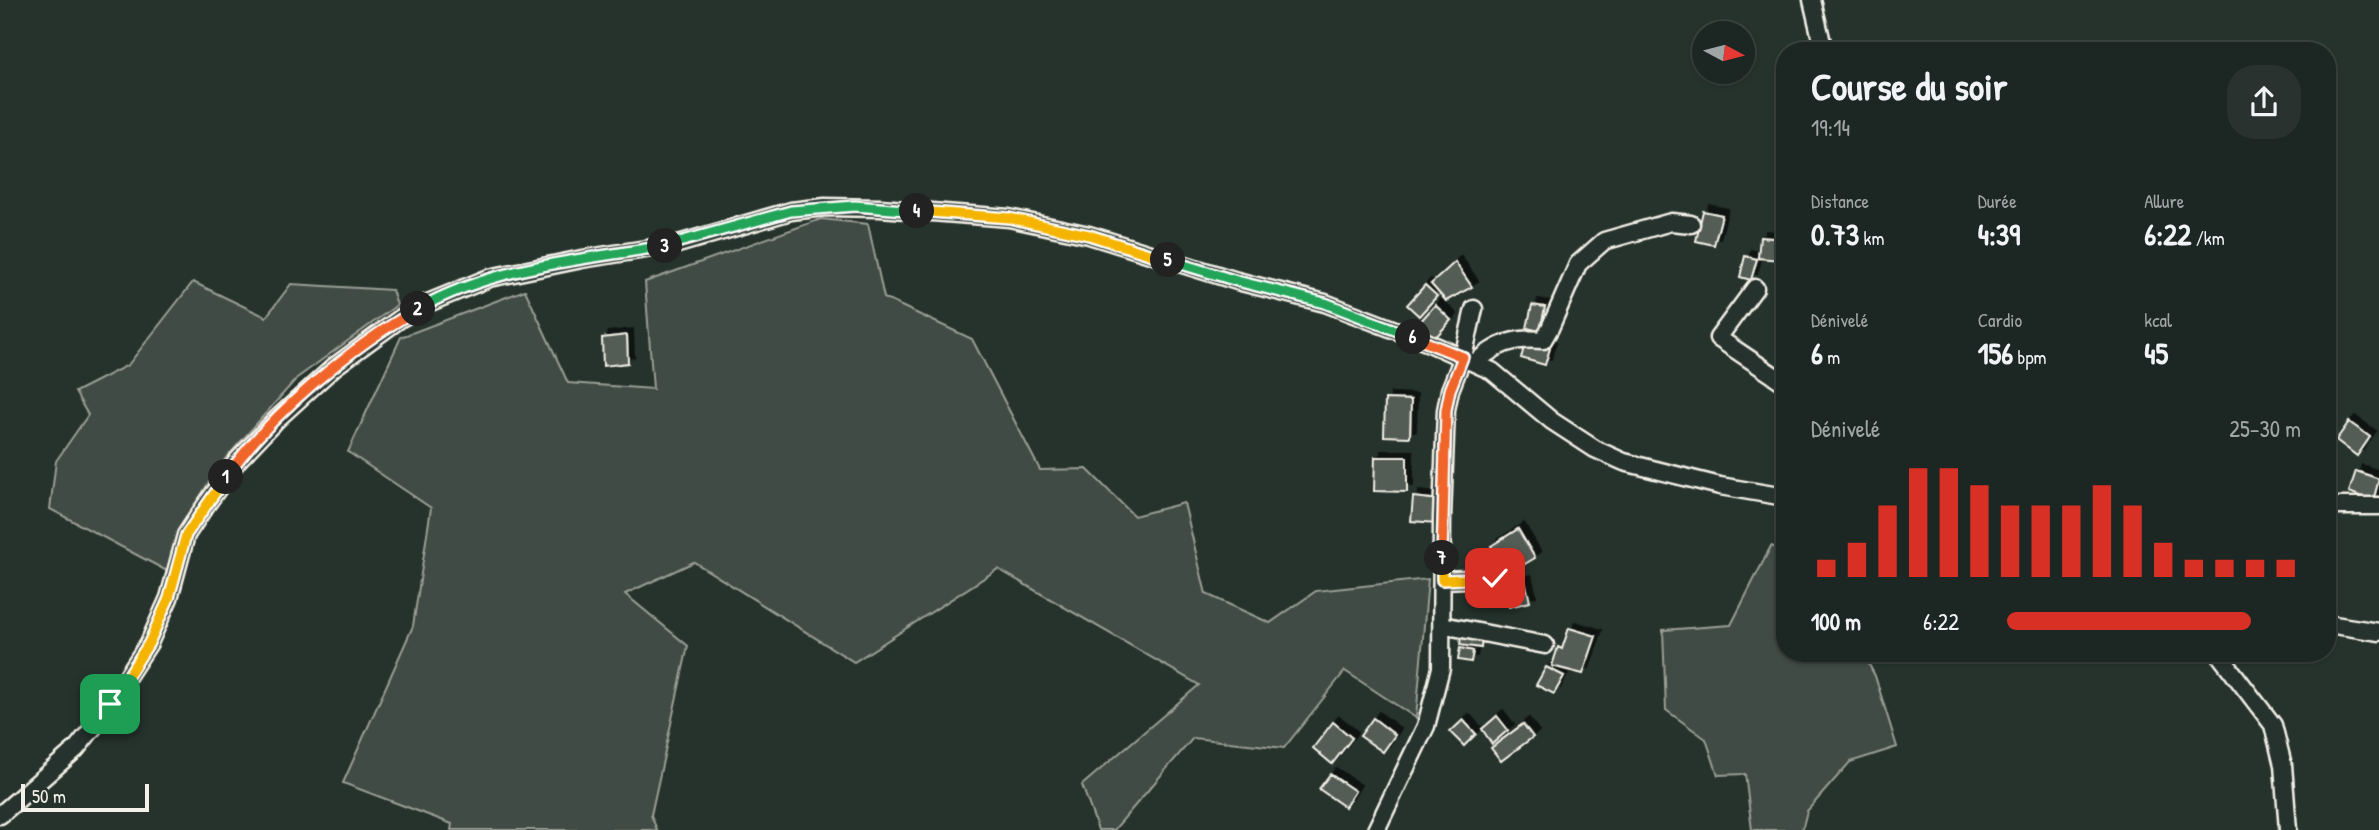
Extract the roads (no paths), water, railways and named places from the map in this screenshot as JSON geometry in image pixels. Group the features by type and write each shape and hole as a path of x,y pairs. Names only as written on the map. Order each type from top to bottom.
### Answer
{"street":[{"path":"1812,0 1822,42"},
{"path":"0,815 76,749 132,672 149,643 169,598 186,535 238,460 276,419 334,367 410,313 489,278 582,259 678,244 791,211 825,207 867,207 1009,218 1089,235 1237,281 1325,303 1468,360 1504,380 1552,421 1595,449 1624,462 1720,486 1776,495"},
{"path":"1468,360 1522,338 1543,340 1578,264 1604,241 1671,222 1691,224"},
{"path":"1755,288 1718,338 1776,377"},
{"path":"1376,830 1415,750 1432,706 1441,668 1446,410 1450,390 1468,360 1474,309"},
{"path":"2336,506 2379,506"},
{"path":"1442,580 1495,578"},
{"path":"1442,625 1545,645"},
{"path":"2336,625 2379,632"},
{"path":"2225,662 2273,725 2283,765 2288,830"}]}
